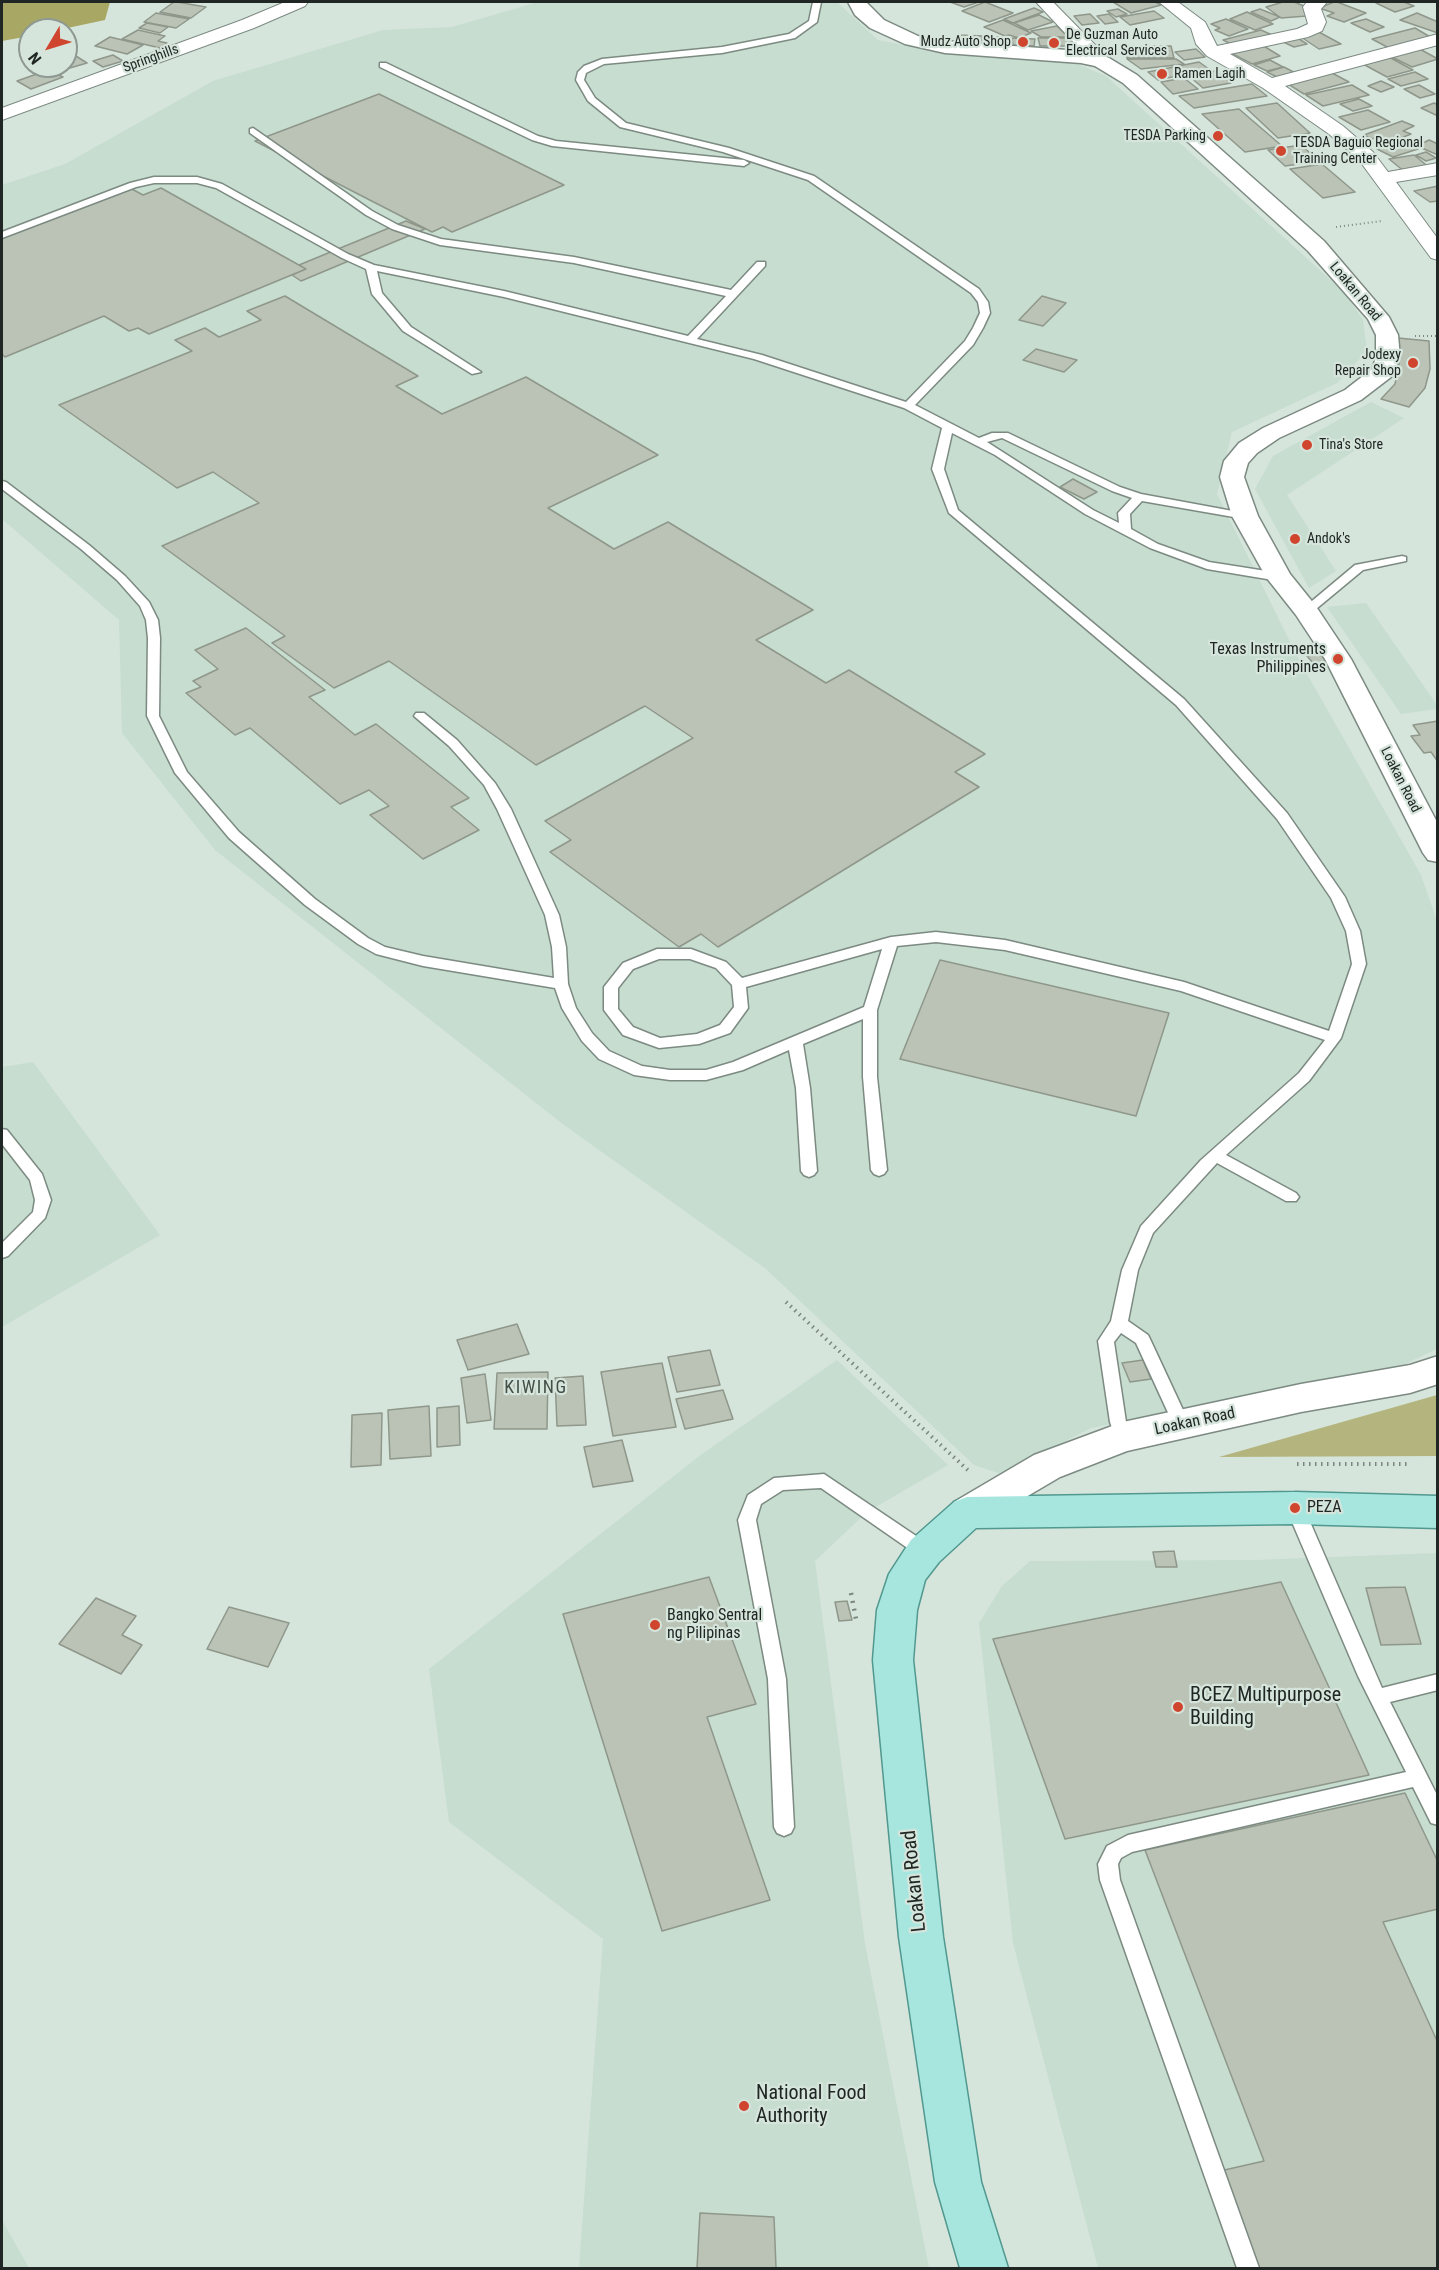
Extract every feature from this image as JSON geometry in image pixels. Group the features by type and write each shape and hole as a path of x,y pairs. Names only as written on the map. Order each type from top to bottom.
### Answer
{"main road":[{"name":"Loakan Road","path":"857,2 877,24 912,40 945,47 1081,57 1102,62 1130,79 1316,246 1378,317 1387,335 1388,358 1383,372 1353,395 1271,433 1248,448 1236,461 1232,477 1245,516 1279,578 1306,611 1338,660 1437,853"},
{"name":"Loakan Road","path":"984,2268 958,2182 921,1937 893,1660 897,1610 908,1574 925,1551 982,1504 1047,1466 1124,1437 1301,1398 1410,1379 1437,1370"},
{"path":"982,1504 1437,1512"}],"street":[{"name":"Springhills","path":"2,114 35,104 84,83 248,24 299,2"},
{"path":"1044,2 1102,62"},
{"path":"1168,2 1199,26 1205,44 1213,52 1270,84 1336,130 1366,156 1437,254"},
{"path":"1213,52 1302,33 1316,27 1317,22 1312,7 1319,2"},
{"path":"1270,84 1437,39"},
{"path":"1382,179 1437,170"}],"lane":[{"path":"817,2 813,22 792,36 722,50 602,62 582,72 580,80 591,99 623,125 726,150 811,177 975,291 983,302 985,314 969,343 908,406"},
{"path":"383,65 535,138 555,144 756,164 811,177"},
{"path":"253,131 369,213 395,227 440,242 574,260 734,294"},
{"path":"2,235 133,185 154,180 197,180 219,186 345,256 371,267 504,294 758,357 908,406 979,442 1089,512 1125,531 1184,558 1207,565 1279,578"},
{"path":"690,340 761,264"},
{"path":"371,267 377,294 407,329 476,372"},
{"path":"948,427 938,469 953,511 1180,702 1282,816 1338,897 1353,931 1359,964 1334,1038 1305,1077 1206,1164 1146,1230 1130,1270 1119,1323 1106,1341 1118,1422 1124,1437"},
{"path":"979,442 998,434 1012,437 1116,489 1138,497 1245,516"},
{"path":"2,484 85,547 121,578 145,605 152,620 154,638 153,716 165,745 181,773 234,835 310,902 363,941 381,951 423,962 561,984"},
{"path":"1125,531 1124,513 1138,497"},
{"path":"1306,611 1359,567 1402,559"},
{"path":"420,716 460,751 489,783 504,809 552,915 559,947 561,984 568,1008 587,1037 604,1055 639,1071 670,1075 706,1075 738,1066 870,1010"},
{"path":"739,984 891,942 936,937 1005,945 1184,987 1334,1038"},
{"path":"879,1170 870,1077 870,1010 891,942"},
{"path":"657,954 692,954 721,964 739,984 741,1008 724,1029 699,1039 659,1043 628,1031 610,1010 611,987 628,966 657,954"},
{"path":"795,1041 804,1088 809,1171"},
{"path":"2,1134 37,1178 43,1200 40,1214 2,1252"},
{"path":"1216,1156 1291,1197"},
{"path":"1119,1323 1142,1339 1182,1425"},
{"path":"784,1827 777,1679 747,1520 754,1500 780,1484 824,1481 925,1551"},
{"path":"1295,1508 1363,1665 1437,1817"},
{"path":"1379,1697 1437,1682"},
{"path":"1248,2268 1110,1880 1108,1864 1114,1852 1128,1845 1417,1778"}],"path":[{"path":"1331,228 1387,221"},
{"path":"786,1302 982,1504"},
{"path":"1297,1464 1407,1464"}],"shaded area":[{"path":"2,2 110,2 105,20 78,26 78,18 18,18 18,38 2,41"},
{"name":"Texas Instruments Philippines","path":"538,2 837,2 878,40 956,55 1075,63 1106,76 1345,293 1363,320 1367,351 1337,383 1232,432 1217,494 1298,658 1421,875 1437,921 1437,1349 1403,1365 1091,1428 1001,1474 974,1465 766,1269 564,1125 215,850 122,733 119,620 2,519 2,185 65,164 213,81 383,30 452,27"},
{"path":"1371,402 1404,418 1287,495 1336,571 1309,588 1255,489 1273,456"},
{"path":"1366,603 1437,705 1437,709 1401,714 1327,607"},
{"path":"33,1062 160,1235 2,1327 2,1067"},
{"name":"Bangko Sentral ng Pilipinas","path":"837,1360 948,1465 867,1512 815,1561 865,1944 929,2268 579,2268 603,1939 449,1822 429,1669 702,1454"},
{"path":"1437,1553 1437,2268 1098,2268 1013,1943 979,1623 1002,1586 1030,1561 1256,1560"},
{"path":"2,2220 29,2268 2,2268"}],"green space":[{"path":"1437,1395 1437,1456 1219,1457"}],"building":[{"path":"174,2 206,7 191,18 160,12"},
{"path":"950,2 979,2 964,7"},
{"path":"985,2 1013,13 989,22 962,11"},
{"path":"1113,2 1155,2 1161,5 1131,13"},
{"path":"1283,2 1294,2 1304,6 1307,16 1281,18 1266,7"},
{"path":"1334,2 1366,13 1344,22 1327,16 1334,13 1319,8"},
{"path":"1404,2 1414,6 1395,12 1376,3"},
{"path":"1034,8 1043,12 1013,23 1004,19"},
{"path":"1118,9 1127,14 1116,17 1107,11"},
{"path":"1260,9 1280,17 1271,21 1251,12"},
{"path":"1154,11 1164,18 1130,25 1120,17"},
{"path":"1247,12 1273,24 1255,30 1230,19"},
{"path":"156,13 189,19 176,28 144,22"},
{"path":"1417,13 1438,22 1438,33 1400,20"},
{"path":"1090,14 1099,23 1082,25 1074,16"},
{"path":"1109,14 1118,22 1105,24 1097,16"},
{"path":"1039,15 1053,22 1028,30 1014,23"},
{"path":"1226,19 1248,29 1229,36 1215,30 1220,28 1211,24"},
{"path":"1366,19 1384,27 1370,32 1351,23"},
{"path":"1003,20 1031,33 1019,38 1005,36 984,27"},
{"path":"147,23 168,27 160,33 139,28"},
{"path":"1057,26 1068,37 1041,37 1031,31"},
{"path":"1415,28 1432,38 1389,48 1372,39"},
{"path":"138,30 165,36 158,41 167,43 160,48 122,39"},
{"path":"1261,30 1272,35 1233,45 1223,40"},
{"path":"1317,31 1341,44 1319,49 1298,35"},
{"path":"959,35 982,36 982,43 958,41"},
{"path":"986,36 1008,38 1007,44 986,43"},
{"path":"110,37 143,45 127,54 95,46"},
{"path":"1296,37 1307,44 1294,47 1281,41"},
{"path":"1012,38 1035,39 1034,46 1013,45"},
{"path":"1038,38 1070,38 1072,46 1040,46"},
{"path":"1262,45 1280,56 1252,64 1229,52"},
{"path":"1124,46 1171,46 1174,58 1127,58"},
{"path":"1416,47 1438,59 1412,67 1388,55"},
{"path":"1196,49 1205,57 1184,60 1175,52"},
{"path":"113,55 123,61 103,67 93,61"},
{"path":"1387,56 1413,70 1387,77 1361,63"},
{"path":"78,57 87,63 78,66"},
{"path":"1127,59 1176,59 1184,64 1141,69"},
{"path":"1270,60 1283,67 1267,71 1254,65"},
{"path":"1199,62 1209,69 1158,80 1148,72"},
{"path":"1284,67 1299,75 1283,80 1267,72"},
{"path":"1216,71 1231,83 1203,88 1189,76"},
{"path":"1415,72 1428,79 1401,86 1388,79"},
{"path":"1332,73 1349,82 1304,94 1288,84"},
{"path":"25,78 60,78 31,89 17,81"},
{"path":"1184,78 1198,89 1173,94 1161,82"},
{"path":"1381,81 1394,87 1381,92 1368,86"},
{"path":"1252,84 1267,96 1194,108 1179,96"},
{"path":"1352,85 1369,95 1323,106 1306,95"},
{"path":"1419,85 1435,94 1420,98 1404,89"},
{"path":"379,94 564,185 452,232 443,227 432,232 255,141"},
{"path":"1359,99 1372,106 1353,111 1340,104"},
{"path":"1277,103 1310,133 1278,138 1246,108"},
{"path":"1434,103 1438,105 1438,116 1421,108"},
{"path":"1239,109 1282,146 1245,152 1202,114"},
{"path":"1368,110 1390,122 1361,130 1339,117"},
{"path":"1402,121 1414,126 1403,131 1411,134 1389,143 1377,137 1372,139 1364,135"},
{"path":"1429,140 1438,144 1438,155 1417,146"},
{"path":"1402,141 1418,149 1393,157 1377,149"},
{"path":"1301,145 1319,161 1285,166 1268,150"},
{"path":"1426,152 1436,158 1426,161 1416,155"},
{"path":"1414,155 1430,168 1405,172 1389,159"},
{"path":"1322,164 1355,192 1323,198 1290,169"},
{"path":"1438,186 1438,201 1430,202 1414,191"},
{"path":"130,188 143,195 161,188 306,269 149,334 138,328 129,331 104,316 5,357 2,354 2,237"},
{"path":"406,221 425,229 301,281 292,275 306,269 299,265"},
{"path":"285,296 418,376 396,386 442,414 526,377 658,455 548,508 614,549 668,522 813,610 756,640 826,683 849,670 985,754 955,772 979,787 718,947 701,934 679,947 550,852 571,840 545,821 693,738 645,706 536,765 389,661 334,688 272,643 285,636 162,546 259,503 213,472 177,488 59,405 192,351 175,340 205,328 219,337 261,320 247,311"},
{"path":"1042,296 1066,303 1043,326 1019,320"},
{"path":"1398,338 1429,341 1430,369 1425,388 1409,407 1381,399 1395,384 1399,364"},
{"path":"1036,349 1077,360 1064,372 1023,360"},
{"path":"1073,479 1097,492 1084,499 1060,487"},
{"path":"246,628 325,690 309,697 355,735 376,724 469,798 451,807 479,830 423,859 370,815 389,806 369,790 340,804 250,728 235,735 186,693 201,687 193,681 218,669 195,650"},
{"path":"1320,653 1330,665 1317,668 1307,656"},
{"path":"1438,721 1438,762 1431,752 1424,753 1411,736 1420,735 1413,725"},
{"path":"940,960 1169,1013 1136,1116 900,1059"},
{"path":"517,1324 529,1354 468,1370 457,1340"},
{"path":"710,1350 720,1385 677,1392 668,1357"},
{"path":"1143,1360 1151,1379 1130,1382 1122,1363"},
{"path":"662,1363 676,1427 613,1436 601,1372"},
{"path":"548,1372 547,1429 494,1429 497,1373"},
{"path":"485,1374 491,1420 467,1423 461,1378"},
{"path":"583,1376 586,1425 557,1426 555,1378"},
{"path":"723,1390 733,1419 685,1429 676,1399"},
{"path":"429,1406 431,1456 390,1459 388,1410"},
{"path":"459,1406 460,1445 437,1447 437,1408"},
{"path":"382,1413 381,1465 351,1467 352,1415"},
{"path":"622,1440 633,1481 593,1487 584,1447"},
{"path":"1174,1551 1177,1567 1156,1567 1153,1552"},
{"path":"709,1577 756,1704 707,1717 770,1900 662,1931 563,1614"},
{"name":"BCEZ Multipurpose Building","path":"1281,1582 1369,1775 1065,1839 993,1639"},
{"path":"1405,1587 1421,1644 1381,1645 1366,1588"},
{"path":"96,1598 136,1616 122,1635 142,1645 121,1674 59,1644"},
{"path":"847,1601 852,1620 839,1621 835,1602"},
{"path":"229,1607 289,1623 268,1667 207,1649"},
{"path":"1405,1793 1438,1862 1438,1909 1383,1922 1438,2043 1438,2268 1256,2268 1220,2171 1264,2161 1145,1850"},
{"path":"700,2213 774,2217 776,2268 697,2268"}],"place":[{"name":"Mudz Auto Shop","path":"1023,42"},
{"name":"De Guzman Auto Electrical Services","path":"1054,43"},
{"name":"Ramen Lagih","path":"1162,74"},
{"name":"TESDA Parking","path":"1218,136"},
{"name":"TESDA Baguio Regional Training Center","path":"1281,151"},
{"name":"Jodexy Repair Shop","path":"1413,363"},
{"name":"Tina's Store","path":"1307,445"},
{"name":"Andok's","path":"1295,539"},
{"name":"Texas Instruments Philippines","path":"1338,659"},
{"name":"PEZA","path":"1295,1508"},
{"name":"Bangko Sentral ng Pilipinas","path":"655,1625"},
{"name":"BCEZ Multipurpose Building","path":"1178,1707"},
{"name":"National Food Authority","path":"744,2106"}],"district":[{"name":"KIWING","path":"536,1388"}]}
